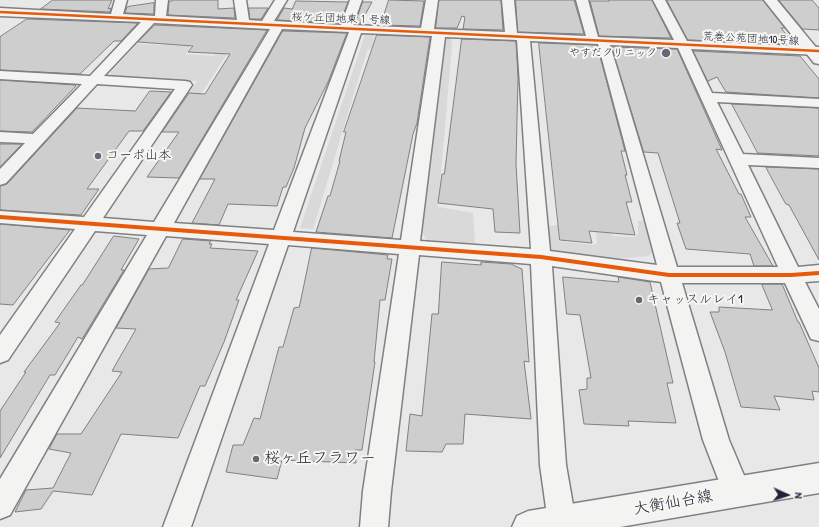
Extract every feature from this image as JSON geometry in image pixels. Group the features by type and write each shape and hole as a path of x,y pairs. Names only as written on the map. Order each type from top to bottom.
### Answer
{"main road":[{"path":"770,0 816,54"},
{"name":"大衡仙台線","path":"528,527 819,478"}],"street":[{"path":"116,18 121,0"},
{"path":"0,179 92,80 155,20 162,0"},
{"path":"240,0 244,24"},
{"path":"0,505 162,229 272,25 281,0"},
{"path":"178,527 281,238 351,28 356,0"},
{"path":"374,527 377,491 411,247 433,32 432,0"},
{"path":"508,0 517,36 542,257 553,465 562,522"},
{"path":"582,0 598,40 669,275 716,440 737,492"},
{"path":"659,0 682,44 819,332"},
{"name":"桜ケ丘団地東１号線","path":"0,12 682,44"},
{"name":"荒巻公苑団地10号線","path":"682,44 816,54"},
{"path":"0,75 185,85 0,352"},
{"path":"707,97 819,103"},
{"path":"0,137 37,139"},
{"path":"736,159 819,163"},
{"path":"0,217 542,257 669,275 792,275 819,273"}],"shaded area":[{"path":"368,32 375,33 372,47 367,51 313,229 300,228 365,35"},
{"path":"444,36 451,36 452,47 438,207 473,213 475,244 427,240 422,232"},
{"path":"137,44 190,46 186,54 214,56 224,45 233,45 201,94 167,126 197,81 114,78 110,73"},
{"path":"593,209 606,211 612,236 635,237 638,234 638,221 645,220 649,226 654,250 649,256 615,259 554,251 549,245 547,226 558,225 559,241 593,245 597,243"}],"building":[{"path":"53,0 112,0 108,9 111,8 110,12 41,9"},
{"path":"174,0 218,0 218,9 234,8 235,18 168,15 169,2"},
{"path":"389,0 424,1 420,26 381,25"},
{"path":"439,0 501,0 503,30 463,29 465,17 462,16 457,28 436,28"},
{"path":"516,0 574,0 584,34 518,32"},
{"path":"652,0 671,38 599,36 590,1"},
{"path":"667,0 763,0 785,28 781,28 794,44 688,40"},
{"path":"779,0 812,0 819,8 819,30 803,29"},
{"path":"296,1 348,2 340,23 277,20 284,8 292,9"},
{"path":"363,2 372,2 360,24 355,24"},
{"path":"154,3 154,14 125,13 127,7"},
{"path":"249,8 268,8 261,19 250,19"},
{"path":"27,19 138,23 121,41 114,41 80,74 0,70 0,37"},
{"path":"155,25 267,30 179,178 147,177 179,132 162,132 189,93 205,94 230,54 188,52 193,46 138,42"},
{"path":"283,31 347,33 328,82 305,128 294,168 286,187 283,187 277,206 228,204 219,225 192,223 215,179 200,179"},
{"path":"377,35 430,37 417,123 413,134 392,238 316,232 328,196 330,196 340,161 346,132 344,132"},
{"path":"462,39 516,41 518,77 516,164 520,233 495,232 493,209 438,203 442,174 444,174"},
{"path":"539,43 597,45 625,151 621,151 632,202 626,202 635,235 589,231 592,243 560,240"},
{"path":"612,47 677,49 722,150 716,149 739,194 741,194 751,217 745,217 773,266 754,266 750,254 686,249 677,223 680,223 658,153 644,152"},
{"path":"693,51 800,56 819,79 819,98 726,92 717,77 708,81"},
{"path":"0,80 76,86 32,132 0,131"},
{"path":"150,91 171,92 143,131 129,131 87,189 99,189 81,215 0,210 0,186 7,184 77,108 135,111"},
{"path":"732,104 819,108 819,156 758,153"},
{"path":"0,144 22,144 0,167"},
{"path":"766,167 819,169 819,260 789,205 786,204"},
{"path":"0,224 70,230 13,305 0,304"},
{"path":"114,236 139,239 121,270 124,270 82,339 78,337 55,375 50,375 0,458 0,411 26,372 24,372 60,323 55,322 82,285"},
{"path":"183,239 211,241 209,244 212,244 210,248 258,251 236,300 239,300 224,342 205,386 200,386 178,438 121,434 92,495 53,491 41,509 15,512 26,490 53,488 71,453 49,449 57,434 81,434 122,372 112,371 136,329 116,328 149,269 168,268"},
{"path":"312,248 388,255 387,259 392,259 385,300 380,300 375,362 362,450 355,450 356,463 282,460 277,479 226,472 233,445 243,445 254,418 260,419 279,347 283,347 294,308 299,307"},
{"path":"442,262 481,265 481,262 511,264 522,269 529,362 524,361 531,419 465,414 463,444 446,444 442,452 406,451 410,414 422,416 432,314 438,314"},
{"path":"563,277 619,282 618,277 650,282 673,383 667,383 676,423 628,421 629,426 584,424 579,390 587,389 587,378 591,378 580,315 567,314"},
{"path":"762,284 782,284 819,368 819,392 812,391 814,400 774,396 780,410 741,407 725,352 710,312 719,312 719,307 772,310"}],"cycle path":[{"path":"0,12 819,51"},
{"path":"0,217 541,257 669,275 791,275 819,273"}],"place":[{"name":"やすだクリニック","path":"666,53"},
{"name":"コーポ山本","path":"98,156"},
{"name":"キャッスルレイ1","path":"639,300"},
{"name":"桜ヶ丘フラワー","path":"256,459"}]}
